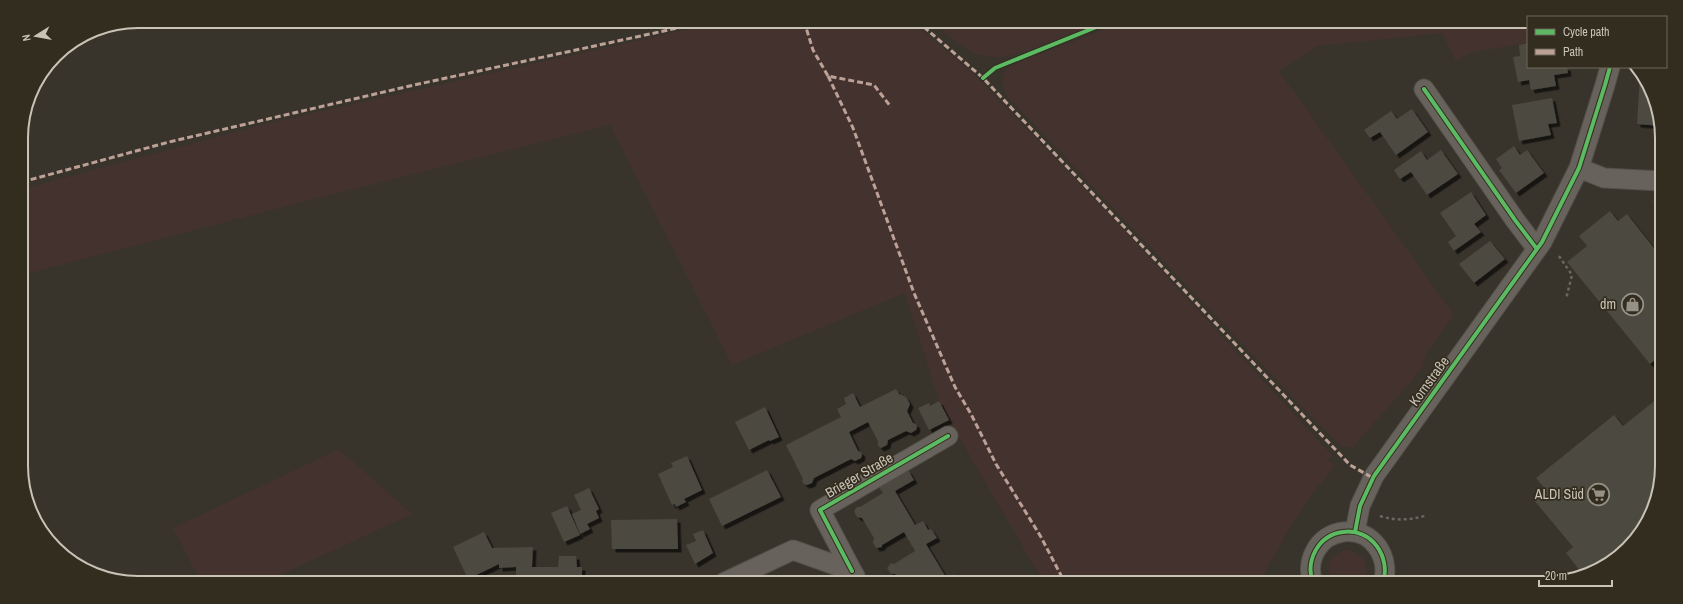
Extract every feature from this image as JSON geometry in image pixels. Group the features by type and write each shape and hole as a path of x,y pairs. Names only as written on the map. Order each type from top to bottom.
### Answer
{"street":[{"name":"Kornstraße","path":"1355,532 1360,510 1374,476 1537,250 1579,168 1610,68"},
{"path":"1424,89 1537,250"},
{"path":"1579,168 1604,178 1655,181"},
{"name":"Brieger Straße","path":"854,576 820,510 948,436"},
{"path":"1310,576 1310,564 1314,552 1321,542 1331,535 1343,532 1355,532 1366,536 1375,543 1382,552 1385,563 1385,576"},
{"name":"Brieger Straße","path":"738,576 793,550 853,576"}],"path":[{"path":"1560,256 1572,275 1566,299"},
{"path":"1360,510 1393,520 1407,520 1425,516"}],"shaded area":[{"path":"694,28 919,28 969,70 1107,212 1332,455 1328,460 1336,465 1308,499 1263,576 1040,576 939,401 905,293 732,365 610,125 291,205 28,273 28,187 273,122"},
{"path":"939,28 1086,28 1027,51 1000,58 974,54"},
{"path":"1107,28 1527,28 1527,43 1473,52 1456,61 1442,33 1318,46 1279,71 1454,315 1426,354 1422,369 1353,447 1342,447 1309,414 1007,96 1003,87 1003,76 1006,70 1019,62"},
{"path":"1649,199 1655,200 1655,206"},
{"path":"339,449 412,514 278,576 197,576 173,528"},
{"path":"1346,550 1352,551 1362,557 1366,566 1365,576 1330,576 1328,572 1329,562 1340,552"}],"building":[{"path":"1527,43 1527,68 1567,68 1568,73 1554,75 1556,86 1531,90 1529,80 1518,82 1513,57 1520,56 1519,45"},
{"path":"1640,82 1647,96 1654,125 1637,124"},
{"path":"1552,98 1557,123 1548,124 1551,135 1519,141 1512,105"},
{"path":"1412,109 1428,132 1396,155 1380,132 1370,138 1364,130 1391,111 1397,119"},
{"path":"1514,146 1520,155 1527,150 1544,173 1516,193 1499,170 1502,168 1496,159"},
{"path":"1441,150 1458,174 1427,195 1411,172 1400,179 1394,170 1421,151 1427,160"},
{"path":"1471,192 1486,215 1474,224 1481,232 1454,251 1448,242 1456,236 1440,213"},
{"path":"1610,211 1618,221 1627,214 1655,249 1655,360 1650,364 1567,262 1587,246 1579,236"},
{"path":"1490,241 1505,259 1474,283 1459,264"},
{"path":"896,389 899,394 906,397 910,404 907,411 913,423 916,424 916,430 911,433 906,431 888,440 887,445 881,448 878,446 878,441 868,422 849,432 858,451 861,452 861,458 855,461 851,459 814,478 812,483 807,485 804,484 786,445 841,417 837,409 846,404 844,398 853,393 860,407"},
{"path":"939,401 949,420 929,430 918,408 929,403 930,406"},
{"path":"1655,401 1655,466 1653,488 1649,502 1640,521 1625,541 1600,561 1580,570 1566,553 1573,547 1533,499 1545,489 1536,478 1614,415 1623,426"},
{"path":"765,407 779,437 770,441 769,440 749,450 735,422"},
{"path":"687,456 702,490 684,499 686,502 676,507 675,504 672,505 658,474 673,467 671,463"},
{"path":"767,470 781,497 722,526 709,499"},
{"path":"908,470 914,480 895,491 915,525 923,521 928,530 931,529 937,538 926,544 945,576 896,576 895,574 891,574 887,568 891,563 894,564 915,551 904,532 882,545 882,547 876,548 873,543 874,538 862,518 857,517 854,511 857,507 860,507 883,493 879,487"},
{"path":"589,488 599,509 596,511 599,518 587,524 590,529 580,534 572,514 581,510 574,495"},
{"path":"567,506 580,535 564,542 551,513"},
{"path":"677,519 678,549 612,549 611,520"},
{"path":"703,530 713,553 695,564 686,545 696,541 693,534"},
{"path":"484,532 492,548 533,547 532,567 558,567 559,556 576,556 577,567 582,567 582,576 516,576 516,567 499,568 499,564 474,576 467,576 453,547"}],"marked path":[{"path":"28,180 169,142 414,85 678,28"},
{"path":"806,28 813,50 828,76 874,85 891,107"},
{"path":"925,28 983,78 1350,465 1373,478"},
{"path":"828,76 853,128 914,293 955,387 971,414 996,464 1041,537 1061,576"}],"cycle path":[{"path":"983,78 995,68 1094,28"},
{"path":"1355,532 1360,506 1374,476 1542,242 1579,168 1610,68"},
{"path":"1424,89 1515,220 1537,249"},
{"path":"852,571 820,510 948,436"},
{"path":"1311,576 1312,558 1320,544 1334,534 1343,532 1353,532 1363,535 1377,546 1382,554 1384,576"}],"place":[{"name":"dm","path":"1632,304"},
{"name":"ALDI Süd","path":"1599,494"}]}
